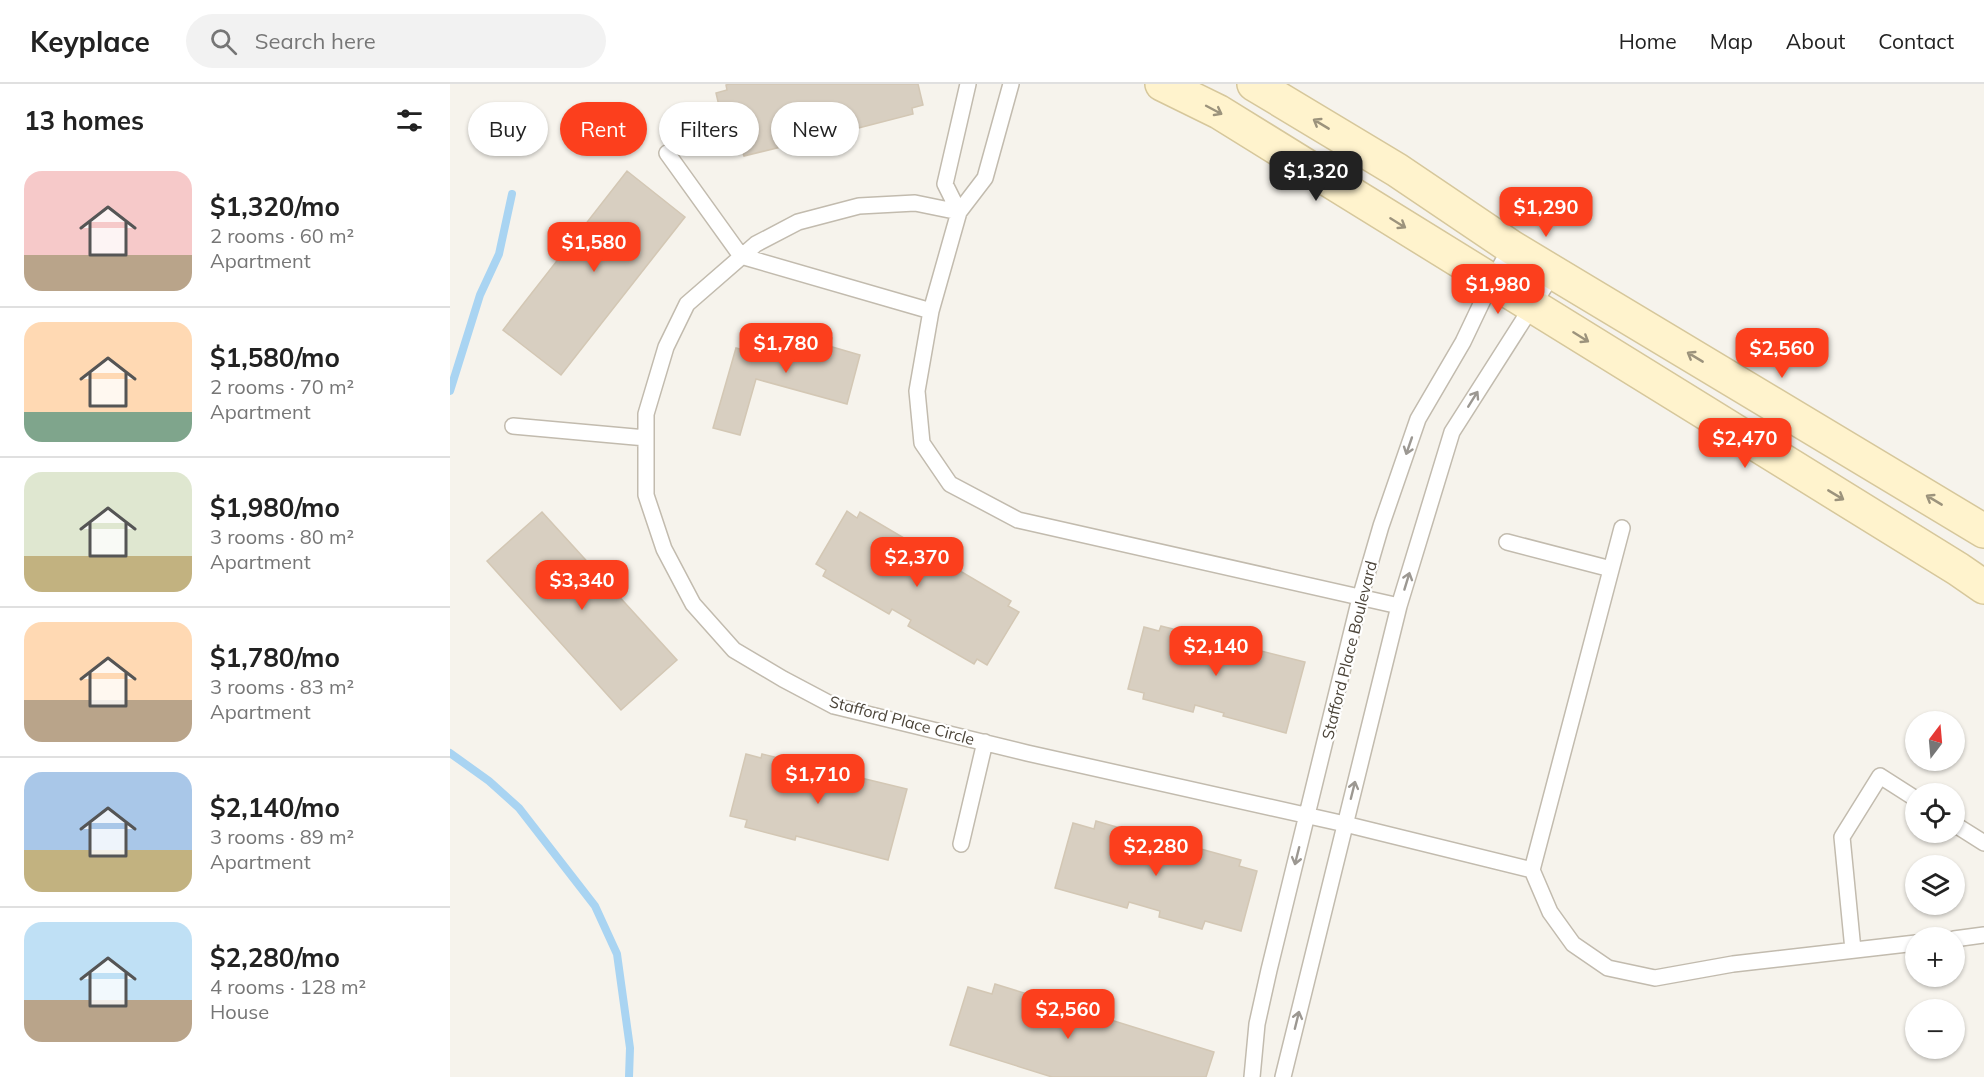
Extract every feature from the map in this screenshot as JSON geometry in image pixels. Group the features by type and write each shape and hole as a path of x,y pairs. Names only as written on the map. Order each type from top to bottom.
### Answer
{"main road":[{"path":"1162,84 1219,112 1984,587"},
{"path":"1254,84 1397,170 1512,247 1984,531"}],"lane":[{"path":"959,212 945,184 968,84"},
{"path":"1011,84 985,178 959,212 931,311 918,392 922,443 950,484 1018,520 1399,606"},
{"path":"669,156 741,256 931,311"},
{"name":"Stafford Place Circle","path":"959,212 915,203 859,206 798,222 756,243 687,304 666,347 646,414 646,495 664,549 693,604 734,650 834,706 1345,824 1532,870"},
{"name":"Stafford Place Boulevard","path":"1252,1077 1257,1024 1269,970 1360,598 1381,526 1418,419 1463,342 1492,281 1512,247"},
{"path":"1283,1077 1399,606 1452,432 1554,272"},
{"path":"513,426 646,438"},
{"path":"1622,528 1532,870 1550,912 1573,944 1608,968 1655,978 1733,964 1905,944"},
{"path":"1507,542 1611,569"},
{"path":"961,844 985,742"},
{"path":"1853,950 1842,837 1880,776 1905,792"},
{"path":"1965,831 1984,843"},
{"path":"1965,938 1984,935"}],"building":[{"path":"918,84 923,105 912,108 913,114 859,128 859,102 771,102 771,149 759,152 759,102 718,102 716,93 727,90 726,85"},
{"path":"627,171 685,217 561,375 503,330"},
{"path":"765,328 811,341 813,334 832,338 829,346 860,355 847,404 756,379 740,435 713,428 736,348 758,354"},
{"path":"847,511 857,518 860,512 926,551 923,556 942,567 945,562 1011,601 1008,606 1019,612 987,665 977,659 974,664 908,626 911,620 892,609 889,614 823,576 826,570 816,564"},
{"path":"542,512 677,660 621,710 487,561"},
{"path":"1161,626 1305,662 1286,733 1223,716 1224,713 1195,705 1193,712 1143,699 1144,693 1128,689 1144,627 1159,631"},
{"path":"746,754 761,758 762,754 907,789 888,860 796,836 795,840 745,827 747,820 730,816"},
{"path":"1096,821 1144,835 1142,839 1173,848 1175,842 1241,860 1239,866 1257,871 1241,931 1205,921 1202,929 1159,917 1160,911 1129,902 1127,908 1055,888 1073,823 1094,829"},
{"path":"995,984 1214,1052 1206,1077 1052,1077 950,1045 968,987 992,994"}],"waterway":[{"path":"450,391 480,295 499,254 512,194"},
{"path":"450,753 489,781 519,808 595,906 617,954 630,1048 629,1077"}]}
